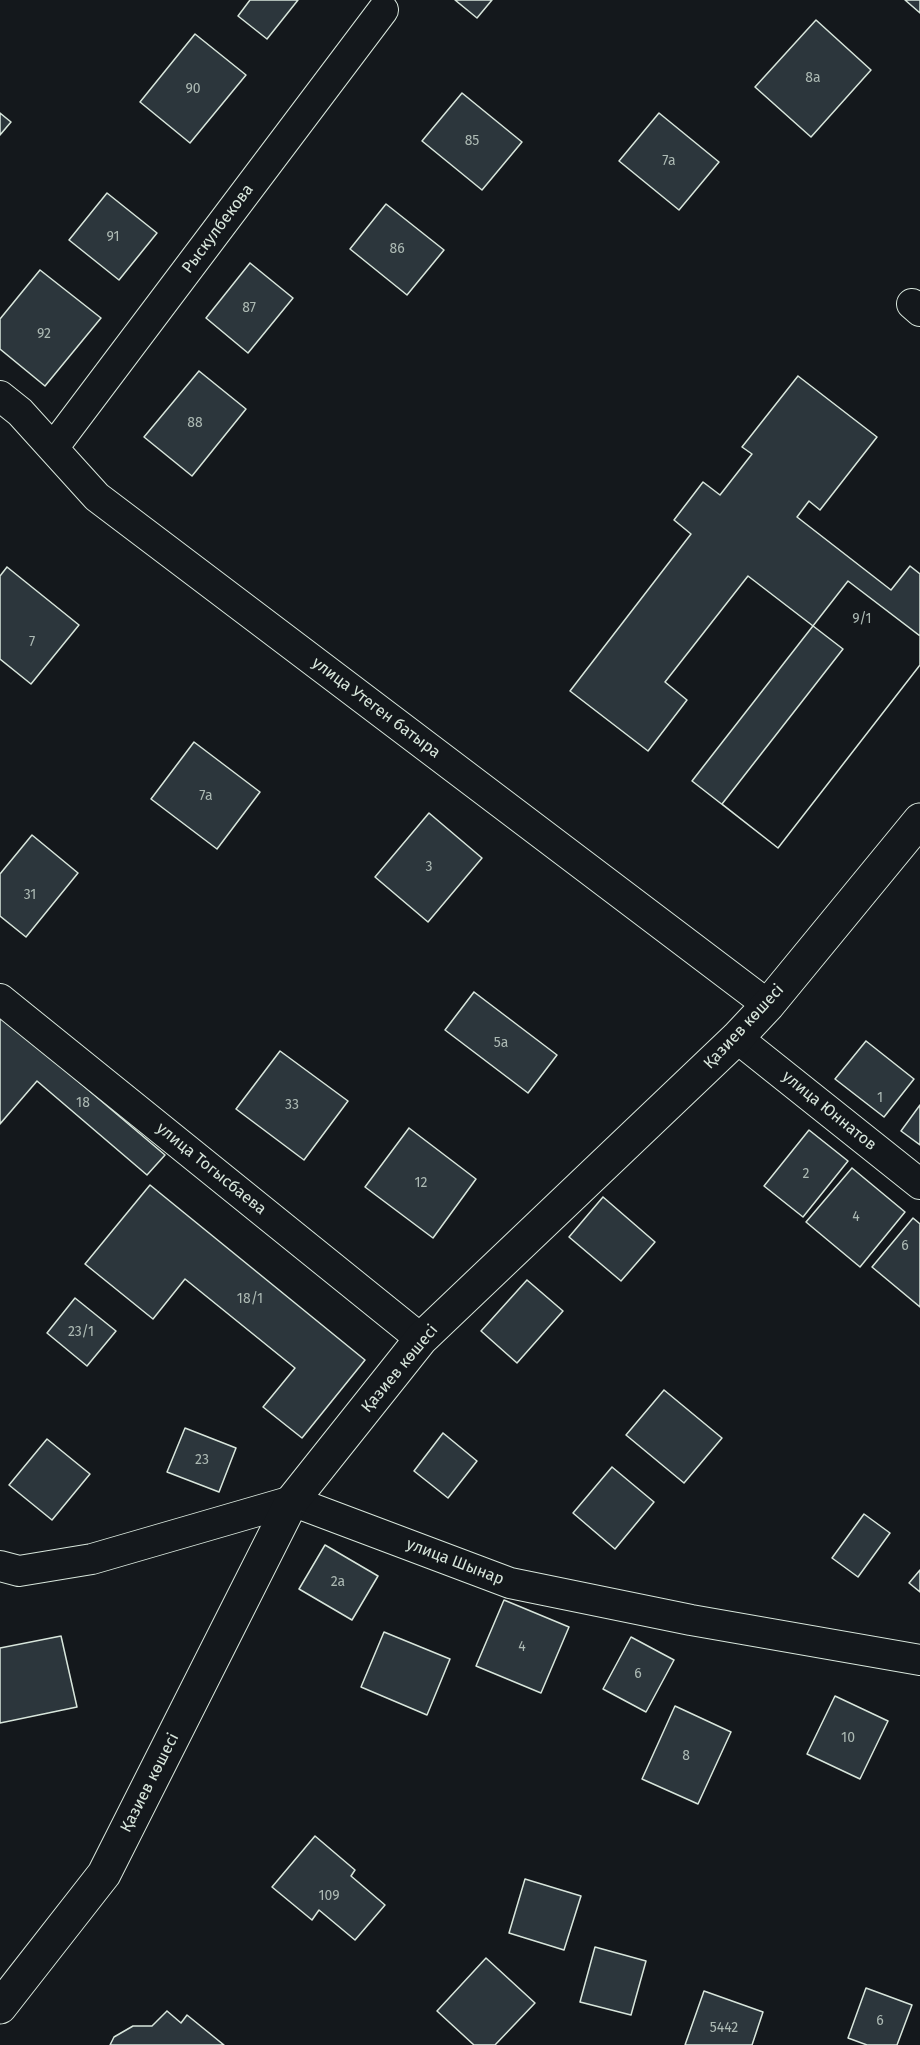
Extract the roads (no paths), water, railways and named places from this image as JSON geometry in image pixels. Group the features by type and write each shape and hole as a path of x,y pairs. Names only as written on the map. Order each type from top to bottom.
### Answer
{"street":[{"name":"Рыскулбекова","path":"53,448 382,10"},
{"name":"улица Утеген батыра","path":"0,396 20,412 97,496 768,1005"},
{"name":"Қазиев көшесі","path":"0,2007 104,1874 292,1501 421,1339 737,1038 768,1005 920,820"},
{"name":"улица Тогысбаева","path":"0,999 421,1339"},
{"name":"улица Юннатов","path":"737,1038 920,1184"},
{"path":"0,1566 19,1571 92,1559 292,1501"},
{"name":"улица Шынар","path":"292,1501 510,1583 692,1620 920,1660"}]}
